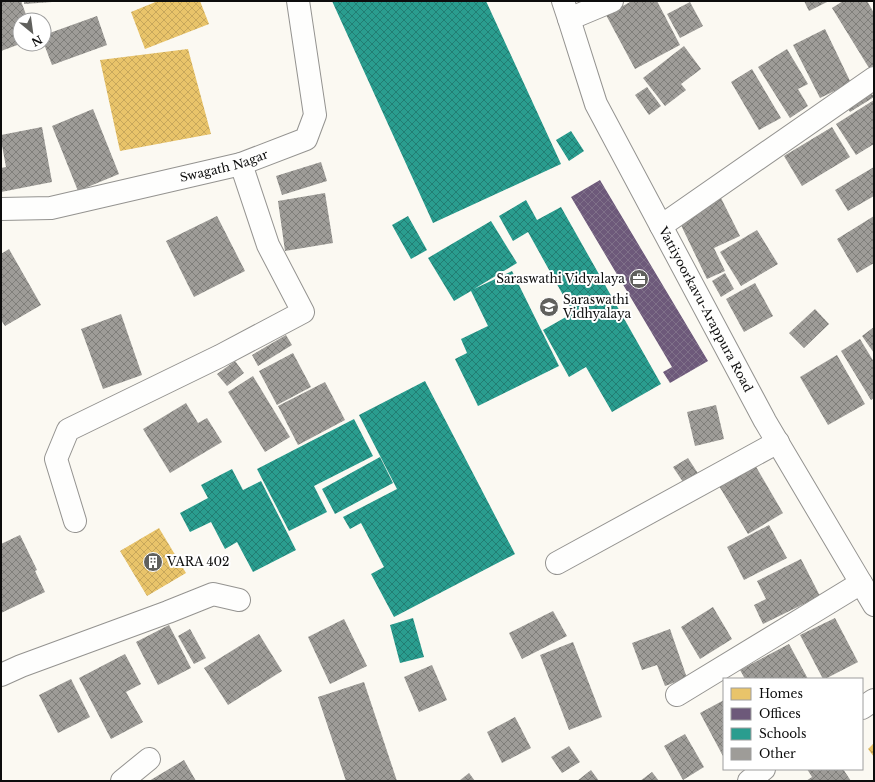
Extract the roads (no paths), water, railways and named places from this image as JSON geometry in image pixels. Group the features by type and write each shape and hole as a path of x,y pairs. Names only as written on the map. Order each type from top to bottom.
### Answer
{"street":[{"name":"Swagath Nagar","path":"1,209 51,208 241,164 306,139 315,115 298,1"},
{"path":"566,10 612,1"},
{"name":"Vattiyoorkavu-Arappura Road","path":"566,10 596,104 765,422 874,605"},
{"path":"661,226 874,78"},
{"path":"75,521 56,459 68,430 220,356 303,312 268,245 241,164"},
{"path":"557,563 778,442"},
{"path":"677,695 861,583"},
{"path":"1,674 213,594 239,600"},
{"path":"863,707 874,700"},
{"path":"122,781 149,759"},
{"path":"749,781 763,770"}],"place":[{"name":"Saraswathi Vidyalaya","path":"639,279"},
{"name":"Saraswathi Vidhyalaya","path":"549,307"},
{"name":"VARA 402","path":"153,562"}]}
